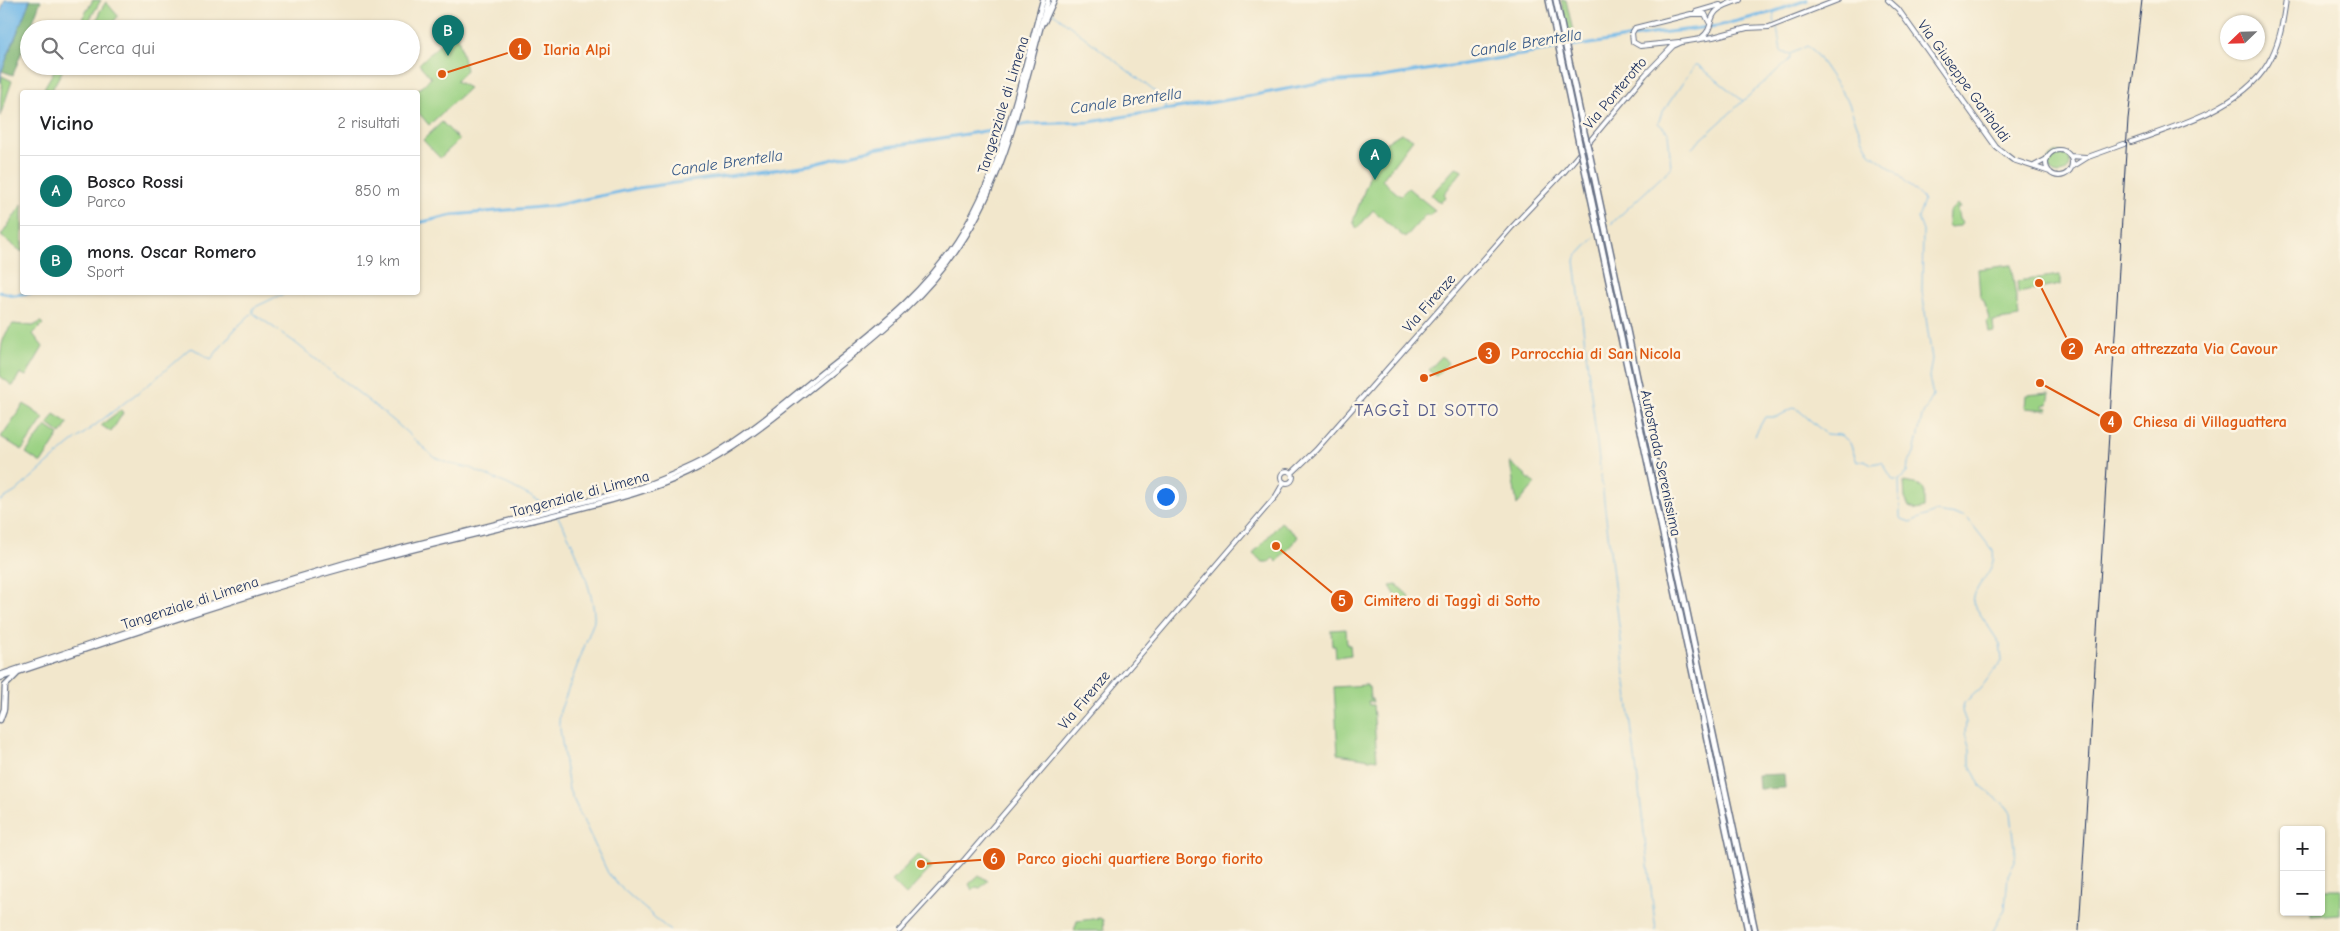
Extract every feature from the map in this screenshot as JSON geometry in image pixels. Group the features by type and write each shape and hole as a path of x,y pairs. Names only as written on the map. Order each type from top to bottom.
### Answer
{"highway":[{"path":"1031,52 1042,0"},
{"name":"Tangenziale di Limena","path":"963,237 999,152 1048,0"},
{"path":"1031,52 1054,0"},
{"name":"Autostrada Serenissima","path":"1549,0 1748,931"},
{"name":"Autostrada Serenissima","path":"1556,0 1755,931"},
{"name":"Tangenziale di Limena","path":"0,677 227,603 358,564 559,511 617,499 669,481 710,461 745,439 899,316 935,278 987,197 1006,148 1015,105"},
{"name":"Tangenziale di Limena","path":"0,677 225,599 340,565 548,514"},
{"path":"0,720 4,709 4,694 10,680 34,667"},
{"path":"0,699 4,709"}],"main road":[{"path":"1682,42 1640,46 1633,41 1632,34 1636,28 1740,0"},
{"name":"Via Ponterotto","path":"1584,148 1664,54 1673,46 1682,42 1747,28 1772,26 1838,0"},
{"name":"Via Giuseppe Garibaldi","path":"1888,0 1898,9 1996,147 2013,160 2050,172"},
{"path":"2131,142 2206,113 2233,98 2253,83 2273,55 2281,30 2286,0"},
{"path":"1696,40 1705,35 1714,12 1727,4"},
{"path":"1691,14 1705,14 1709,22"},
{"path":"1708,30 1712,33 1721,34"},
{"name":"Via Ponterotto","path":"1659,43 1665,47 1664,54"},
{"path":"2046,159 2046,166 2050,172 2056,176 2064,176 2072,167 2088,156 2124,144"},
{"name":"Via Firenze","path":"1292,473 1308,460 1584,148"},
{"path":"2029,166 2038,165 2051,153 2058,150 2064,151 2070,156 2088,156"},
{"path":"2070,156 2072,167"},
{"path":"1283,473 1292,473 1292,481 1284,482 1281,477 1283,473"},
{"name":"Via Firenze","path":"899,931 947,879 1276,496 1284,482"}],"green space":[{"path":"30,0 41,0 34,20 22,20"},
{"path":"93,0 101,0 89,20 81,20"},
{"path":"1561,0 1566,0 1574,36 1569,37"},
{"path":"106,2 118,16 115,20 95,20 100,15 99,13"},
{"path":"20,25 20,56 13,75 2,71"},
{"path":"456,29 466,70 456,81 469,88 429,125 420,114 420,90 418,90 431,78 420,63"},
{"path":"52,75 60,75 52,90 44,88"},
{"path":"2,76 12,81 0,116"},
{"path":"442,122 459,140 440,158 423,140"},
{"path":"1401,133 1413,139 1382,180 1400,196 1408,188 1435,210 1429,216 1426,214 1405,238 1373,210 1357,229 1353,221 1368,181 1372,160 1379,147"},
{"path":"2059,152 2067,155 2070,163 2067,171 2059,174 2051,171 2048,163 2051,155"},
{"path":"1456,167 1463,170 1444,194 1446,196 1440,203 1431,195"},
{"path":"1957,204 1960,208 1957,208 1959,219 1962,223 1960,226 1950,227 1948,225 1949,212"},
{"path":"20,207 20,250 1,236"},
{"path":"2011,265 2019,317 1993,321 1994,332 1989,333 1987,321 1989,319 1984,300 1980,297 1978,269"},
{"path":"2060,275 2060,285 2018,293 2017,281"},
{"path":"41,322 43,324 33,334 43,347 26,376 20,373 13,386 0,376 1,353 5,335 13,324 33,326"},
{"path":"1442,356 1448,363 1436,376 1429,370"},
{"path":"2050,393 2048,404 2043,405 2043,407 2049,408 2048,410 2025,408 2026,395"},
{"path":"24,404 44,418 22,450 1,437"},
{"path":"121,410 123,413 111,432 101,425"},
{"path":"54,414 68,423 61,434 48,424"},
{"path":"46,426 59,435 41,463 26,453"},
{"path":"1510,462 1535,484 1517,505"},
{"path":"1904,482 1919,485 1924,489 1924,508 1917,510 1909,507 1905,498"},
{"path":"1281,522 1298,537 1277,562 1273,558 1269,562 1263,562 1253,554"},
{"path":"1397,585 1410,597 1402,606 1390,586"},
{"path":"1346,629 1347,645 1350,645 1351,655 1336,657 1335,646 1332,646 1331,630"},
{"path":"1367,685 1369,687 1370,699 1373,702 1368,701 1369,705 1373,705 1377,760 1338,754 1334,687"},
{"path":"1784,774 1785,788 1759,789 1758,775"},
{"path":"918,854 932,867 906,895 892,881"},
{"path":"979,875 988,881 980,888 976,887 972,890 969,884"},
{"path":"2325,889 2340,889 2340,914 2325,915"},
{"path":"1100,918 1103,920 1104,931 1074,931 1077,921"}],"water":[{"path":"5,0 30,0 22,20 20,20 20,25 2,70 0,82 0,14"}],"waterway":[{"name":"Canale Brentella","path":"420,223 453,215 552,206 638,188 810,165 874,149 1028,124 1090,122 1239,98 1323,82 1370,79 1652,34 1717,26 1773,12 1807,0"},
{"path":"1052,12 1163,98"},
{"path":"1773,12 1775,23"},
{"path":"1777,27 1781,52 1791,54 1807,46 1813,50 1848,101 1862,138 1870,153 1896,172 1924,200 1918,218 1923,231 1922,291 1932,359 1929,377 1933,396 1922,416 1914,454 1908,463 1907,473 1899,480 1900,515 1902,519 1910,522 1935,512 1964,516"},
{"path":"1611,224 1671,168 1668,132 1658,123 1662,113 1695,65 1698,65 1743,101 1790,59 1791,55"},
{"path":"1692,148 1743,101"},
{"name":"Canale Brentella","path":"1165,103 1166,109"},
{"path":"1594,238 1576,257 1575,261 1656,931"},
{"name":"Canale Brentella","path":"0,292 20,294"},
{"path":"281,295 253,308 253,313 293,341 394,421 434,457 451,464 470,468 509,485 549,506 556,513"},
{"path":"0,501 15,492 69,445 153,381 189,349 192,348 211,359 235,329 251,314"},
{"path":"1755,435 1765,417 1777,417 1795,407 1826,434 1840,435 1846,439 1850,443 1857,462 1864,460 1872,464 1882,462 1893,480 1897,480"},
{"path":"558,517 582,568 594,610 594,621 560,711 559,722 569,790 608,873 618,885 670,931"},
{"path":"1968,519 1993,551 1992,565 1977,589 1973,603 2000,644 2002,660 1980,689 1964,703 1962,711 1966,722 1965,734 1970,750 1970,765 1980,785 2006,806 2011,813 2015,846 2015,862 2008,875 2005,909 1993,931"}],"railway":[{"path":"2079,931 2128,119 2142,0"}],"place":[{"name":"mons. Oscar Romero","path":"448,56"},
{"name":"Ilaria Alpi","path":"442,74"},
{"name":"Bosco Rossi","path":"1375,180"},
{"name":"Area attrezzata Via Cavour","path":"2039,283"},
{"name":"Parrocchia di San Nicola","path":"1424,378"},
{"name":"Chiesa di Villaguattera","path":"2040,383"},
{"name":"Cimitero di Taggì di Sotto","path":"1276,546"},
{"name":"Parco giochi quartiere Borgo fiorito","path":"921,864"}],"district":[{"name":"TAGGÌ DI SOTTO","path":"1427,410"}]}
